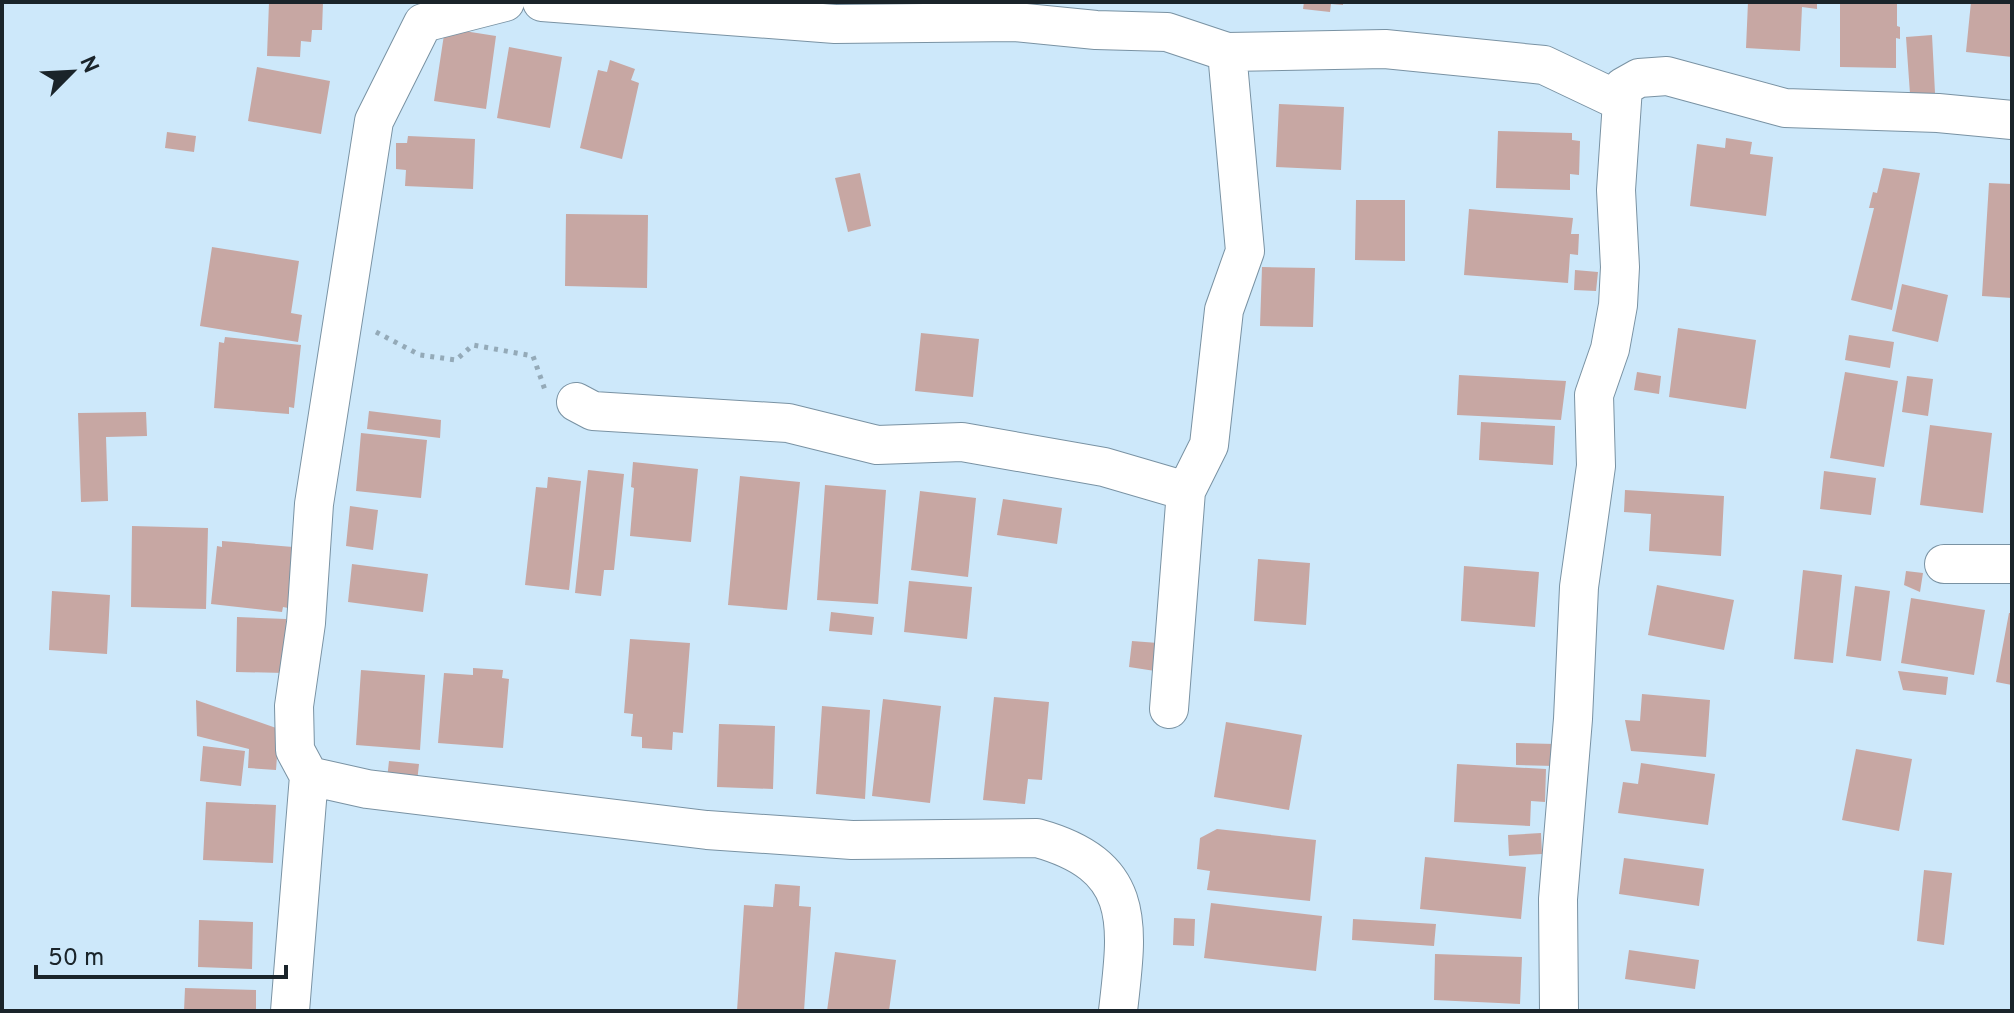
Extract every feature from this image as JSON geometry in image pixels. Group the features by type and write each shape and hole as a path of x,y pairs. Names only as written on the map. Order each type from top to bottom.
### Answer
{"street":[{"path":"290,1011 309,776 295,750 294,706 306,623 314,504 374,121 423,23 505,2"},
{"path":"542,2 835,24 1015,22 1096,30 1167,32 1227,52 1385,49 1544,65 1622,102"},
{"path":"1169,709 1186,491 1209,445 1224,310 1245,251 1227,52"},
{"path":"1559,1011 1558,899 1573,719 1579,587 1596,466 1594,395 1610,349 1618,305 1620,267 1616,190 1623,87 1639,78 1667,76 1785,108 1938,113 2012,120"},
{"path":"576,402 593,411 788,423 877,445 962,442 1104,467 1186,491"},
{"path":"1944,564 2012,564"},
{"path":"309,776 367,789 707,830 852,840 1037,838 1065,846 1092,860 1110,884 1122,911 1126,943 1118,1011"}],"path":[{"path":"346,310 382,336 420,355 456,360 473,345 533,356 545,390 576,402"}],"building":[{"path":"269,2 323,2 322,30 312,30 311,42 301,41 300,57 267,56"},
{"path":"1304,2 1343,2 1343,5 1331,4 1330,12 1303,9"},
{"path":"1748,2 1817,2 1817,9 1802,7 1800,51 1746,48"},
{"path":"1840,2 1897,2 1900,39 1896,38 1896,68 1840,67"},
{"path":"1971,2 2012,2 2012,57 1966,52"},
{"path":"445,28 496,36 486,109 434,101"},
{"path":"1932,35 1935,93 1910,94 1906,37"},
{"path":"509,47 562,57 550,128 497,118"},
{"path":"610,60 635,69 631,80 639,83 622,159 580,148 598,70 607,72"},
{"path":"257,67 330,81 321,134 248,121"},
{"path":"1279,104 1344,107 1341,170 1276,167"},
{"path":"1498,131 1572,133 1572,140 1580,141 1579,175 1570,174 1570,190 1496,188"},
{"path":"167,132 196,136 194,152 165,148"},
{"path":"408,136 475,139 473,189 405,186 406,170 396,169 396,143 407,143"},
{"path":"1726,138 1752,142 1750,154 1773,157 1766,216 1690,206 1697,144 1725,148"},
{"path":"1883,168 1920,173 1892,310 1851,300 1874,208 1869,208 1873,192 1877,193"},
{"path":"860,173 871,226 848,232 835,178"},
{"path":"1989,183 2012,184 2012,298 1982,296"},
{"path":"1356,200 1405,200 1405,261 1355,260"},
{"path":"1469,209 1573,218 1571,234 1579,234 1578,255 1570,254 1568,283 1464,275"},
{"path":"566,214 648,215 647,288 565,286"},
{"path":"212,247 299,261 291,313 302,315 298,342 200,326"},
{"path":"1262,267 1315,268 1313,327 1260,326"},
{"path":"1575,270 1598,272 1596,291 1574,290"},
{"path":"1902,284 1948,295 1938,342 1892,331"},
{"path":"1678,328 1756,340 1746,409 1669,397"},
{"path":"921,333 979,339 973,397 915,391"},
{"path":"1849,335 1894,342 1890,368 1845,360"},
{"path":"225,337 301,345 294,408 289,407 289,414 214,408 219,342 224,343"},
{"path":"1637,372 1661,376 1659,394 1634,390"},
{"path":"1845,372 1898,381 1884,467 1830,458"},
{"path":"1459,375 1566,381 1561,420 1457,415"},
{"path":"1907,376 1933,379 1928,416 1902,412"},
{"path":"369,411 441,420 440,438 367,429"},
{"path":"146,412 147,436 106,437 108,501 81,502 78,413"},
{"path":"1481,422 1555,426 1553,465 1479,460"},
{"path":"1930,425 1992,433 1983,513 1920,505"},
{"path":"361,433 427,440 421,498 356,491"},
{"path":"633,462 698,469 691,542 630,536"},
{"path":"588,470 624,474 614,570 604,570 601,596 575,593"},
{"path":"1824,471 1876,478 1871,515 1820,509"},
{"path":"740,476 800,482 787,610 728,605"},
{"path":"548,477 581,481 569,590 525,585 536,487 547,488"},
{"path":"825,485 886,490 878,604 817,600"},
{"path":"1625,490 1724,496 1721,556 1649,551 1651,514 1624,512"},
{"path":"920,491 976,498 968,577 911,570"},
{"path":"1003,499 1062,508 1057,544 997,535"},
{"path":"350,506 378,510 373,550 346,546"},
{"path":"132,526 208,528 206,609 131,607"},
{"path":"222,541 293,547 288,608 283,607 282,612 211,604 217,546 222,547"},
{"path":"1258,559 1310,563 1306,625 1254,621"},
{"path":"352,564 428,574 423,612 348,602"},
{"path":"1464,566 1539,572 1535,627 1461,621"},
{"path":"1803,570 1842,575 1833,663 1794,659"},
{"path":"1906,571 1923,573 1920,592 1904,585"},
{"path":"909,581 972,587 967,639 904,632"},
{"path":"1657,585 1734,600 1724,650 1648,635"},
{"path":"1855,586 1890,591 1881,661 1846,656"},
{"path":"52,591 110,595 107,654 49,650"},
{"path":"1911,598 1985,610 1974,675 1901,663"},
{"path":"831,612 874,617 872,635 829,631"},
{"path":"2009,613 2012,613 2012,685 1996,682"},
{"path":"237,617 286,619 285,673 236,672"},
{"path":"630,639 690,643 683,733 673,732 672,750 642,748 642,737 631,736 633,714 624,713"},
{"path":"1132,641 1158,643 1155,671 1129,667"},
{"path":"473,668 503,670 502,678 509,679 503,748 438,743 444,673 473,675"},
{"path":"361,670 425,675 420,750 356,745"},
{"path":"1898,671 1948,677 1946,695 1903,690"},
{"path":"1642,694 1710,700 1706,757 1631,751 1625,720 1640,721"},
{"path":"994,697 1049,702 1042,780 1028,779 1025,804 983,800"},
{"path":"883,699 941,706 930,803 872,796"},
{"path":"196,700 279,729 276,770 248,768 249,749 197,736"},
{"path":"822,706 870,710 865,799 816,794"},
{"path":"1226,722 1302,735 1289,810 1214,797"},
{"path":"719,724 775,726 773,789 717,787"},
{"path":"1516,743 1555,744 1555,766 1516,765"},
{"path":"203,746 245,751 241,786 200,781"},
{"path":"1856,749 1912,759 1899,831 1842,820"},
{"path":"389,761 419,764 417,782 387,779"},
{"path":"1641,763 1715,774 1708,825 1618,813 1623,782 1638,784"},
{"path":"1457,764 1546,769 1545,802 1531,801 1530,826 1454,822"},
{"path":"206,802 276,805 273,863 203,860"},
{"path":"1217,829 1316,840 1310,901 1207,890 1210,871 1197,869 1200,838"},
{"path":"1541,833 1542,854 1509,856 1508,835"},
{"path":"1425,857 1526,867 1521,919 1420,909"},
{"path":"1624,858 1704,869 1699,906 1619,894"},
{"path":"1924,870 1952,873 1944,945 1917,941"},
{"path":"775,884 800,886 799,906 811,907 804,1011 737,1011 744,905 773,907"},
{"path":"1211,903 1322,916 1316,971 1204,958"},
{"path":"1174,918 1195,919 1194,946 1173,945"},
{"path":"1353,919 1436,924 1434,946 1352,940"},
{"path":"199,920 253,922 252,969 198,967"},
{"path":"1629,950 1699,960 1695,989 1625,979"},
{"path":"835,952 896,960 889,1011 827,1011"},
{"path":"1435,954 1522,957 1520,1004 1434,1000"},
{"path":"185,988 256,990 256,1011 184,1011"}]}
